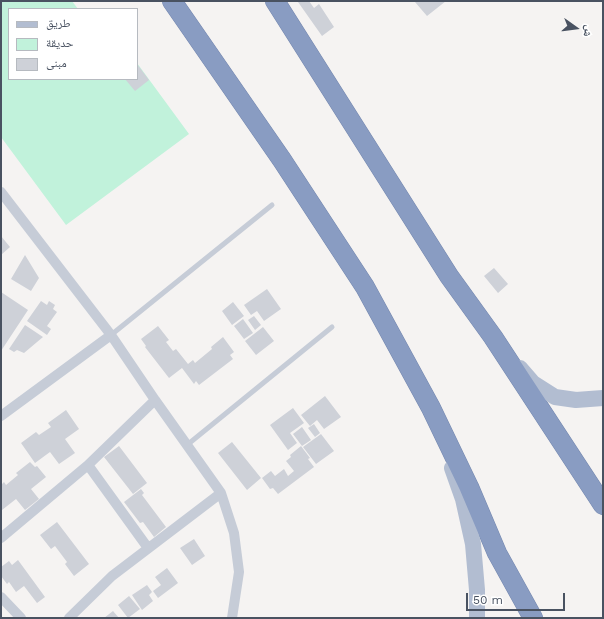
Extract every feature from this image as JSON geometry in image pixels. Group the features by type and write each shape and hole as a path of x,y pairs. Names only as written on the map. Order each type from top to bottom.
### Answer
{"highway":[{"path":"172,1 282,160 365,287 431,408 497,553 533,618"},
{"path":"275,1 449,276 493,337 603,505"}],"main road":[{"path":"493,337 533,383 555,397 576,400 603,398"},
{"path":"431,408 463,499 469,522 476,567 477,618"}],"street":[{"path":"2,194 111,335 221,493 234,533 239,572 232,618"},
{"path":"1,416 111,335"},
{"path":"1,538 88,465 155,400"},
{"path":"88,465 148,548"},
{"path":"69,618 112,576 221,493"},
{"path":"1,597 21,618"}],"lane":[{"path":"111,335 272,206"},
{"path":"187,445 332,327"}],"green space":[{"path":"1,1 72,1 77,8 8,8 8,80 138,80 138,64 189,134 66,225 1,137"}],"building":[{"path":"309,1 314,8 319,4 334,27 322,36 298,2"},
{"path":"446,1 427,16 415,2"},
{"path":"138,65 149,80 135,91 126,80 138,80"},
{"path":"1,236 10,247 1,255"},
{"path":"25,255 39,278 31,291 11,279"},
{"path":"494,268 508,284 498,293 484,276"},
{"path":"267,289 281,309 264,321 257,311 251,315 244,305"},
{"path":"1,292 28,310 1,351"},
{"path":"41,301 47,305 49,301 55,305 53,309 57,312 47,326 51,329 47,335 27,321"},
{"path":"233,302 244,316 232,325 222,311"},
{"path":"254,316 261,325 255,330 248,320"},
{"path":"243,319 253,333 244,339 234,326"},
{"path":"25,325 43,337 24,353 17,350 14,352 9,349"},
{"path":"158,326 169,340 166,342 173,351 176,349 188,364 193,360 195,363 212,349 211,347 223,337 234,352 230,355 233,359 199,385 196,381 194,384 182,368 169,378 145,347 146,346 141,339"},
{"path":"263,327 274,341 256,355 245,341"},
{"path":"325,396 341,417 324,429 317,420 310,426 301,415"},
{"path":"293,408 304,423 290,433 297,443 288,450 270,425"},
{"path":"66,410 79,429 65,439 75,453 59,464 50,452 35,463 21,443 36,432 39,435 51,427 48,423"},
{"path":"314,424 320,433 315,437 308,428"},
{"path":"302,427 311,440 302,446 293,434"},
{"path":"321,434 334,451 316,464 303,447"},
{"path":"232,442 261,478 247,490 218,453"},
{"path":"119,446 147,483 133,494 104,457"},
{"path":"301,446 310,458 308,459 314,467 278,494 273,488 270,489 262,478 271,471 275,476 284,469 288,476 294,471 286,461 291,457 290,455"},
{"path":"30,462 35,467 37,466 46,477 31,489 39,499 25,510 16,499 2,510 1,485 4,482 6,485 18,475 16,473"},
{"path":"141,489 144,493 142,495 166,527 154,537 143,522 140,523 124,502"},
{"path":"57,522 89,564 74,576 65,564 67,562 55,546 51,549 40,535"},
{"path":"194,539 205,556 192,565 180,548"},
{"path":"18,560 45,597 37,603 24,586 16,592 9,582 7,584 1,576 1,567 9,561 12,565"},
{"path":"167,568 178,583 158,598 153,591 161,585 155,577"},
{"path":"147,585 152,592 149,595 153,601 142,610 132,595"},
{"path":"129,596 140,609 128,618 118,605"},
{"path":"113,611 119,618 104,618"}]}
